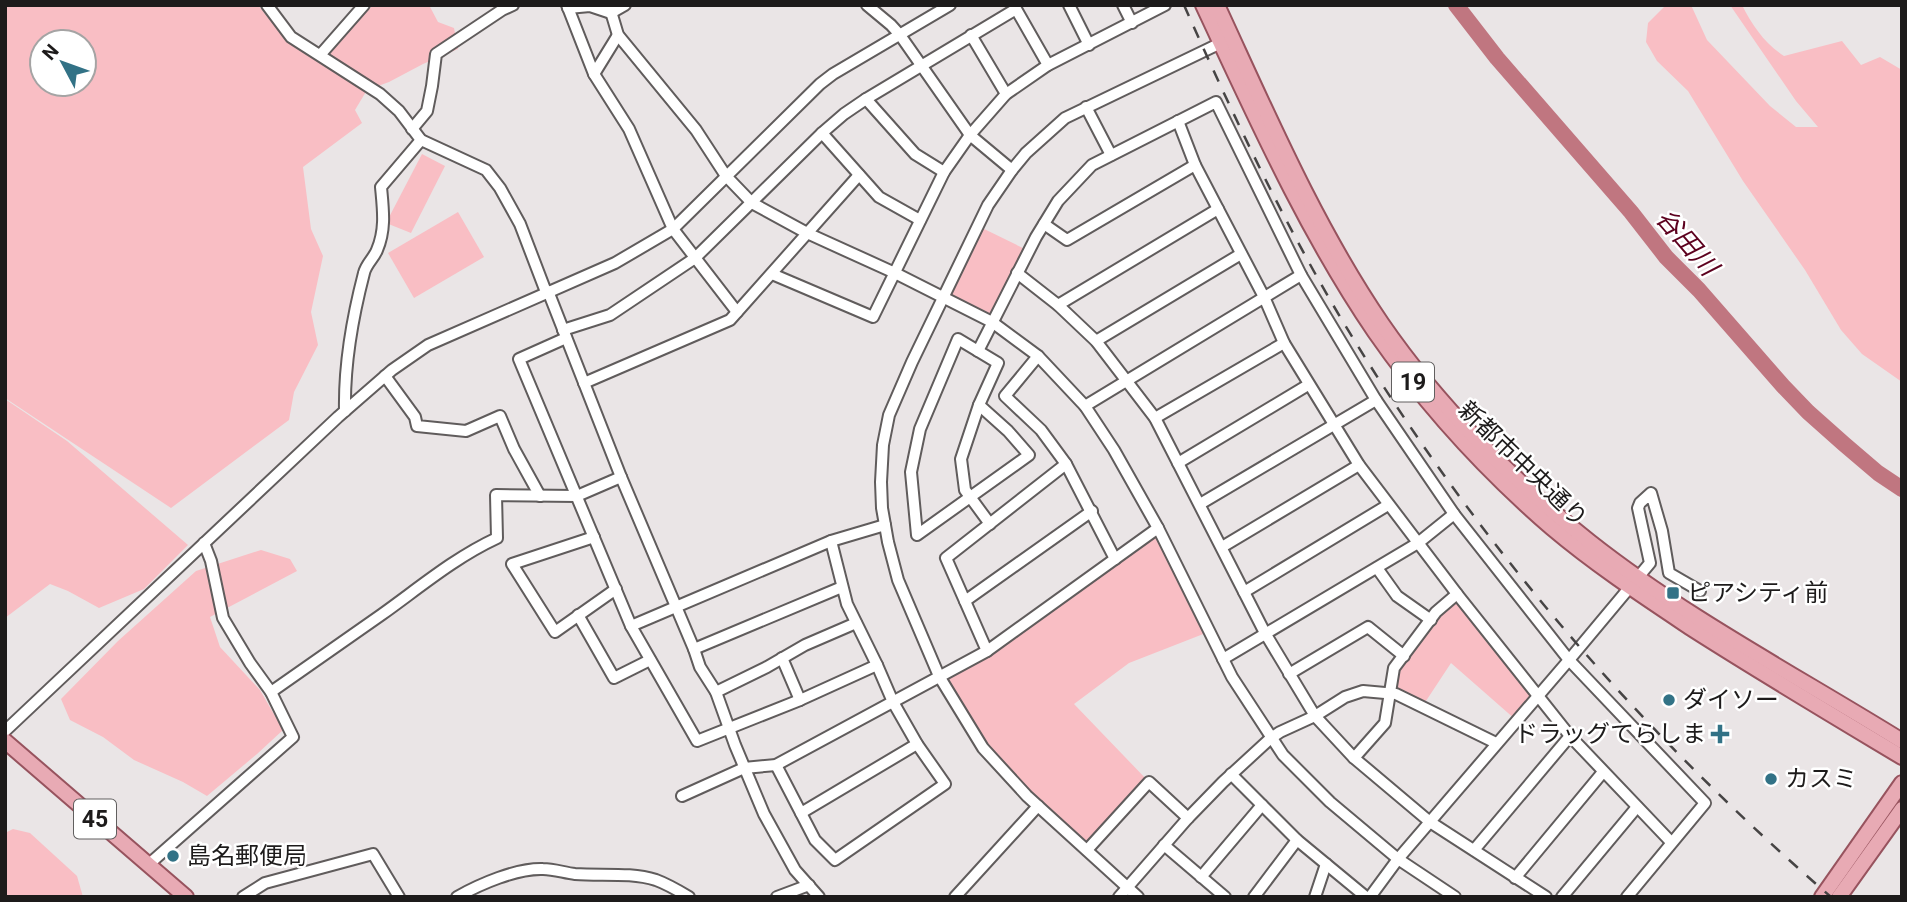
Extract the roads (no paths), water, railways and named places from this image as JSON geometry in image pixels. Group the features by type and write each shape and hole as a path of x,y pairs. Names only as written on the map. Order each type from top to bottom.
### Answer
{"main road":[{"name":"新都市中央通り","path":"1203,5 1227,41 1352,278 1384,327 1448,407 1507,470 1634,582 1734,655 1902,757"},
{"name":"新都市中央通り","path":"1217,5 1227,41"},
{"name":"新都市中央通り","path":"1634,582 1726,634 1902,741"},
{"name":"45","path":"5,741 187,897"},
{"path":"1822,897 1902,783"},
{"path":"1843,895 1902,809"}],"street":[{"path":"267,5 292,37 380,94 399,111 421,140 486,170 500,188 520,224 621,477 700,667 716,692 764,814 795,870 819,897"},
{"path":"321,54 364,5"},
{"path":"412,129 427,111 436,54 501,8 513,5"},
{"path":"625,5 610,9 567,7 594,74 629,129 673,229 737,312"},
{"path":"867,5 900,35 970,135 1012,170"},
{"path":"5,731 385,376 439,339 615,263 673,229 820,84 950,5"},
{"path":"1069,5 1089,45"},
{"path":"1124,5 1132,23"},
{"path":"772,274 873,317 944,172 970,135 1006,94 1048,65 1165,5"},
{"path":"877,665 800,700 697,741 631,625 519,359 564,334 610,315 695,258 844,114 1019,7 1048,65"},
{"path":"610,9 618,35 696,130 726,176 752,203 807,233 992,322 1038,356 1085,406 1114,450 1158,528 1232,677 1283,755 1330,802 1398,859 1455,897"},
{"path":"594,74 618,35"},
{"path":"971,35 1006,94"},
{"path":"1138,897 1038,806 983,748 939,676 898,580 885,525 881,482 883,445 889,415 943,298 988,205 1012,170 1065,118 1227,41"},
{"path":"866,99 915,154 944,172"},
{"path":"978,351 1017,273 1058,201 1092,165 1216,102 1301,275 1376,400 1454,514 1569,660 1704,803 1626,897"},
{"path":"1086,107 1111,155"},
{"path":"1178,121 1195,165 1264,297 1284,343 1359,465 1570,736 1671,842"},
{"path":"822,133 879,197 920,220"},
{"path":"345,411 345,369 356,307 365,269 376,252 384,229 381,187 421,140"},
{"path":"1044,224 1067,240 1195,165"},
{"path":"584,383 730,320 859,175"},
{"path":"1058,304 1218,209"},
{"path":"1096,341 1241,254"},
{"path":"1017,273 1058,304 1096,341 1155,418 1265,633 1315,716 1353,758 1430,822 1546,897"},
{"path":"1085,406 1301,275"},
{"path":"979,405 1030,455 971,498 917,535 911,472 920,429 958,339 998,363 979,405 961,459 965,490 971,498 990,524"},
{"path":"1155,418 1284,343"},
{"path":"1038,356 1006,396 1041,430 1066,464 1115,559"},
{"path":"385,376 415,417 417,426 466,431 500,416 514,449 540,496"},
{"path":"1178,463 1308,385"},
{"path":"1200,504 1376,400"},
{"path":"987,651 946,558 1066,464"},
{"path":"1222,547 1359,465"},
{"path":"271,692 433,576 497,538 496,495 577,496 621,477"},
{"path":"1231,774 1297,840 1368,897 1650,563 1639,508 1640,503 1651,493 1662,531 1669,573 1700,591"},
{"path":"1244,592 1388,505"},
{"path":"965,601 1092,511"},
{"path":"1223,659 1418,543 1454,514"},
{"path":"631,625 831,541 885,525"},
{"path":"682,796 744,768 776,765 987,651 1158,528"},
{"path":"594,537 512,564 555,632 616,589"},
{"path":"776,765 816,840 835,860 945,783 917,744 893,702 847,604 831,541"},
{"path":"148,866 293,737 271,692 223,618 211,561 204,543"},
{"path":"1377,568 1397,596 1431,620"},
{"path":"694,649 842,587"},
{"path":"1353,758 1385,723 1394,668 1436,612 1457,594"},
{"path":"578,615 614,678 650,660"},
{"path":"716,692 804,645 856,623"},
{"path":"1289,674 1368,627 1404,656"},
{"path":"782,658 800,700"},
{"path":"1119,897 1188,818 1271,738 1346,697 1363,691 1396,694 1496,743"},
{"path":"1474,850 1570,736"},
{"path":"802,813 917,744"},
{"path":"1515,877 1604,772"},
{"path":"1087,850 1149,782 1188,818"},
{"path":"1201,877 1262,805"},
{"path":"955,897 1038,806"},
{"path":"1562,897 1637,807"},
{"path":"1254,897 1297,840"},
{"path":"1164,845 1224,897"},
{"path":"243,897 265,883 373,854 399,897"},
{"path":"1315,897 1326,864"},
{"path":"457,897 473,893 508,875 532,869 656,880 689,897"},
{"path":"777,897 809,886"}],"waterway":[{"name":"谷田川","path":"1456,5 1497,58 1631,212 1666,257 1699,290 1783,386 1844,444 1902,489"}],"railway":[{"path":"1184,5 1260,168 1301,248 1345,325 1449,483 1565,630 1627,700 1692,768 1831,897"}],"place":[{"name":"ピアシティ前","path":"1673,593"},
{"name":"ダイソー","path":"1669,700"},
{"name":"ドラッグてらしま","path":"1720,734"},
{"name":"カスミ","path":"1771,779"},
{"name":"島名郵便局","path":"173,856"}]}
